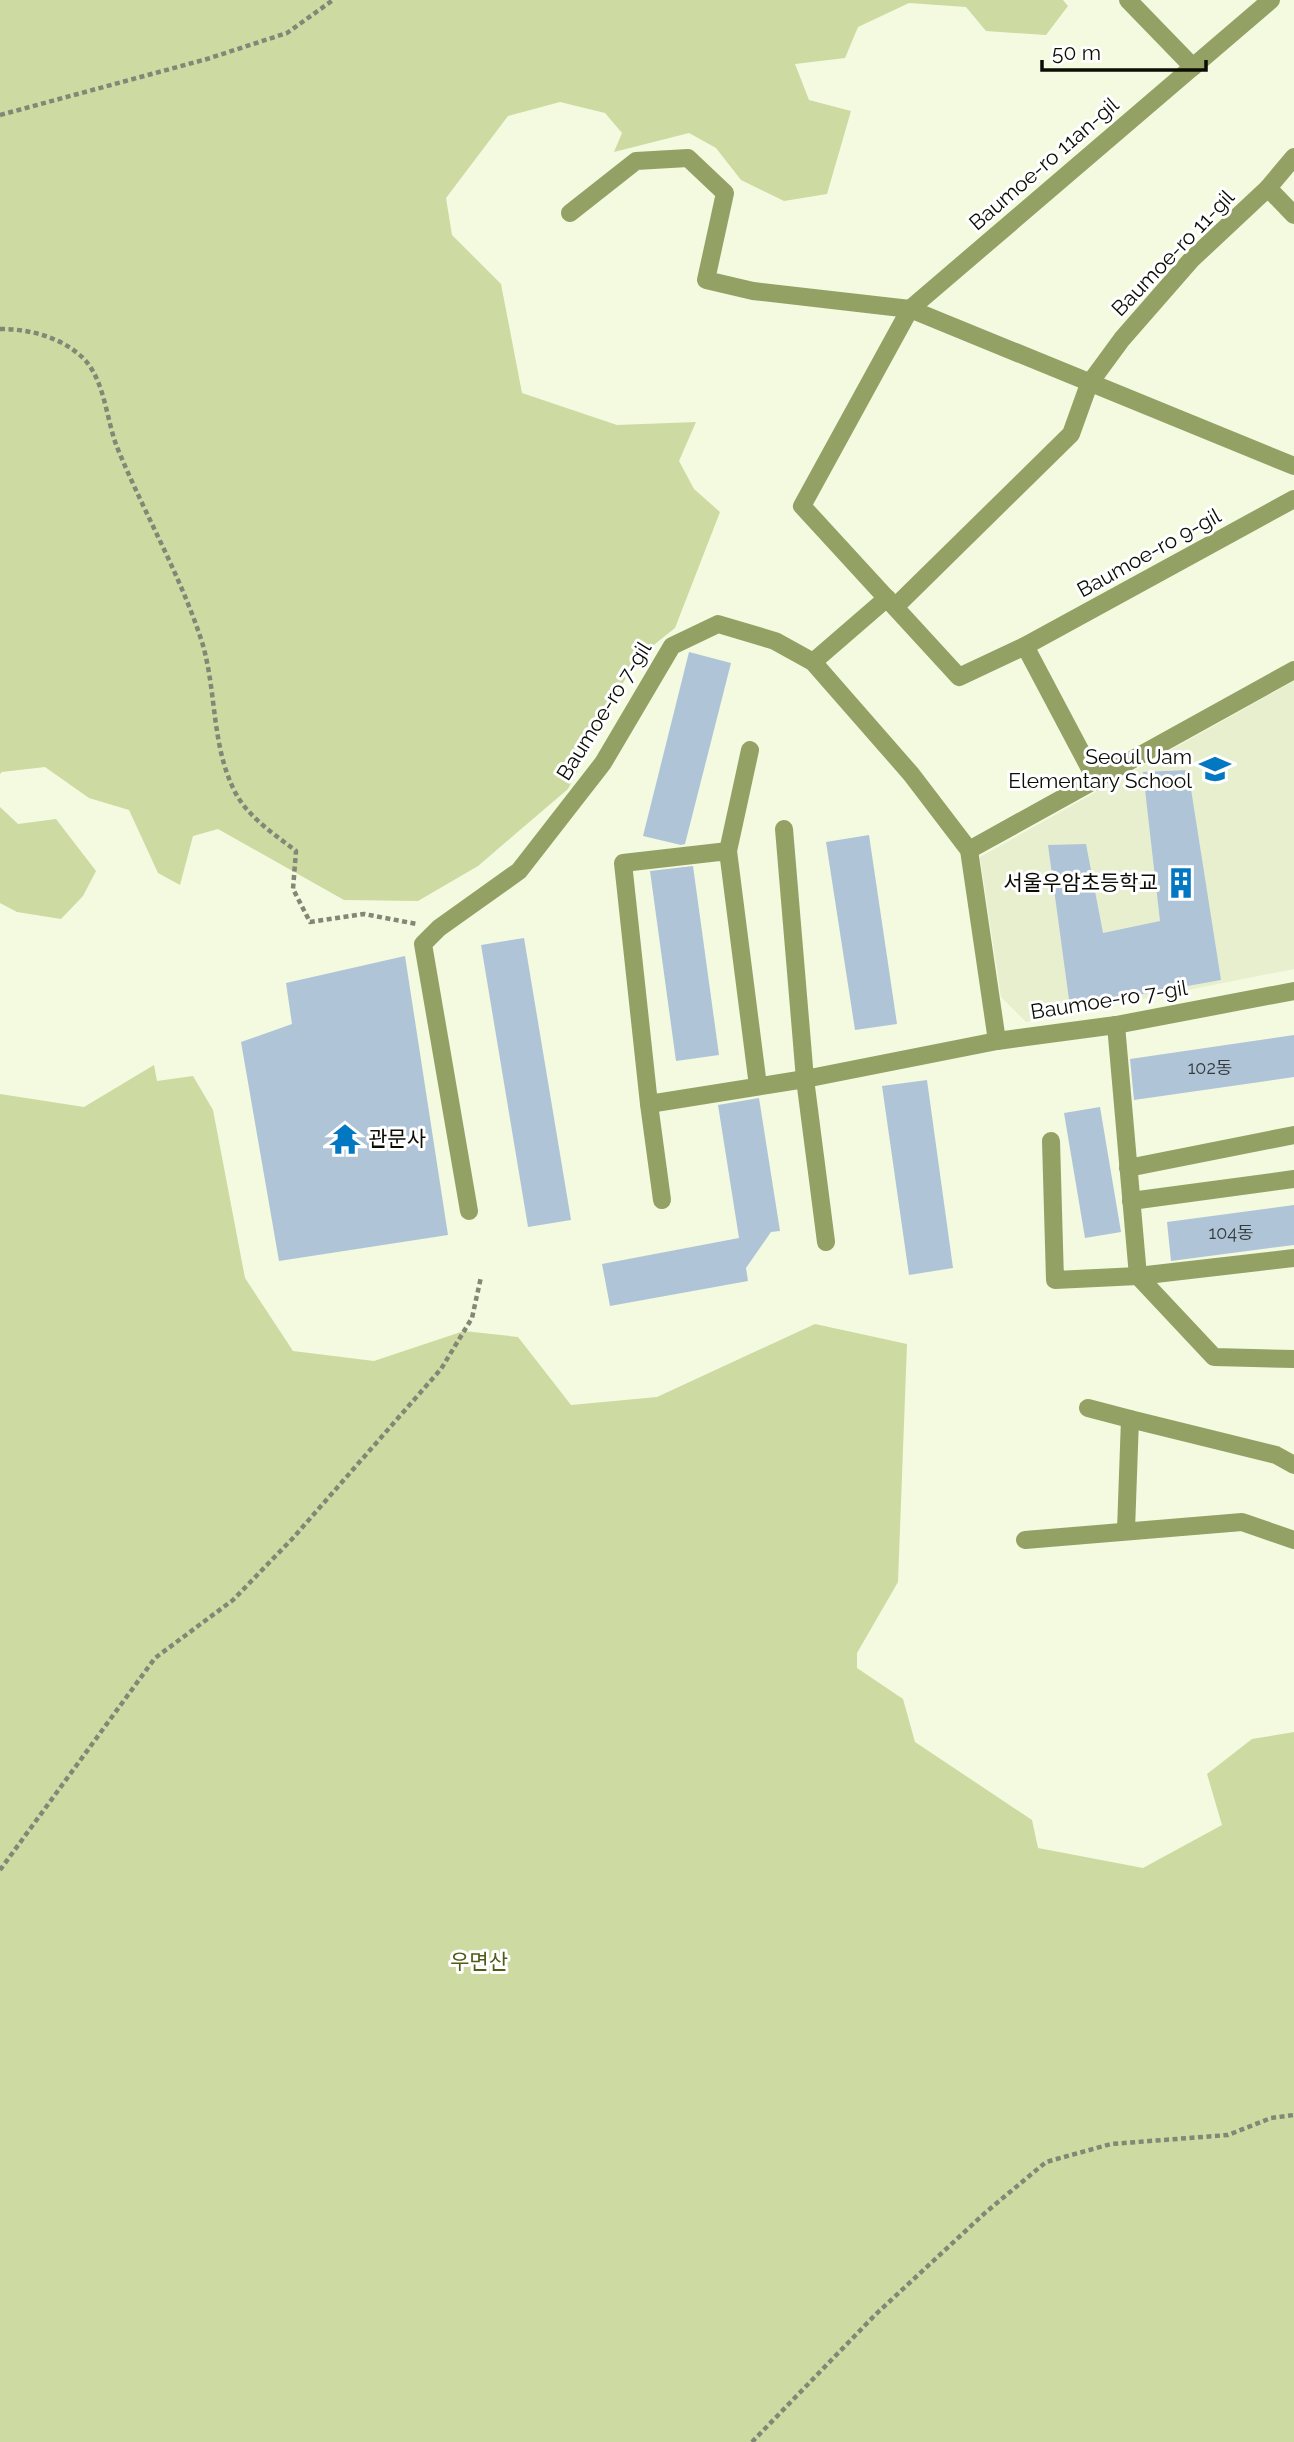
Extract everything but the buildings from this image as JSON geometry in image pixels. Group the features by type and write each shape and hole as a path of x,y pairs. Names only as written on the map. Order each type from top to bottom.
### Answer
{"street":[{"path":"1128,0 1192,67"},
{"name":"Baumoe-ro 11an-gil","path":"891,602 802,506 911,309 1271,0"},
{"name":"Baumoe-ro 11-gil","path":"813,662 891,602 1071,434 1089,384 1122,339 1191,260 1268,188 1294,157"},
{"path":"570,213 636,161 688,158 725,193 706,279 753,292 911,309 1294,466"},
{"path":"1268,188 1294,215"},
{"name":"Baumoe-ro 9-gil","path":"891,602 959,677 1025,646 1294,499"},
{"name":"Baumoe-ro 7-gil","path":"469,1211 423,944 439,928 519,871 603,763 672,646 718,624 775,641 813,662 911,774 969,850 997,1041 1116,1025 1294,990"},
{"path":"1025,646 1097,782"},
{"path":"969,850 1097,782 1294,670"},
{"path":"750,750 728,851 758,1086"},
{"path":"784,829 805,1079 827,1242"},
{"path":"662,1200 623,863 728,851"},
{"path":"1116,1025 1138,1276 1214,1357 1294,1359"},
{"path":"649,1104 805,1079 997,1041"},
{"path":"1128,1168 1294,1135"},
{"path":"1051,1141 1055,1280 1138,1276 1294,1258"},
{"path":"1131,1201 1294,1179"},
{"path":"1088,1408 1276,1455 1294,1465"},
{"path":"1126,1530 1129,1419"},
{"path":"1025,1540 1242,1522 1294,1540"}],"path":[{"path":"0,115 207,59 287,33 333,0"},
{"path":"0,329 48,335 84,359 98,384 117,446 156,527 202,644 220,756 236,794 260,823 296,851 293,889 310,922 363,914 439,928"},
{"path":"0,1870 155,1658 233,1600 293,1538 441,1368 472,1318 481,1277"},
{"path":"752,2442 876,2314 986,2212 1046,2162 1111,2144 1228,2135 1271,2118 1294,2115"}],"shaded area":[{"name":"Seoul Uam Elementary School","path":"1294,681 1294,969 1026,1022 1001,997 980,857"}],"green space":[{"path":"0,0 1063,0 1068,6 1046,35 986,31 966,7 909,3 858,27 845,58 795,64 809,100 851,111 827,194 784,201 741,180 716,148 689,133 614,152 622,133 605,113 560,102 508,116 446,198 452,235 501,284 522,393 617,425 696,422 679,461 694,489 720,512 675,628 635,660 568,789 478,866 418,901 344,900 218,829 193,836 180,885 158,873 129,810 89,798 45,767 0,774"},
{"path":"0,807 18,824 56,819 96,871 83,896 61,919 17,912 0,903"},
{"name":"우면산","path":"154,1065 157,1081 193,1076 213,1110 245,1278 293,1351 374,1361 464,1331 518,1337 571,1405 657,1397 815,1324 907,1344 898,1582 857,1653 857,1668 903,1699 915,1742 1032,1820 1038,1848 1143,1868 1222,1825 1207,1774 1252,1739 1294,1732 1294,2442 0,2442 0,1094 84,1107"}],"place":[{"name":"Seoul Uam Elementary School","path":"1215,769"},
{"name":"서울우암초등학교","path":"1181,883"},
{"name":"관문사","path":"345,1139"}]}
